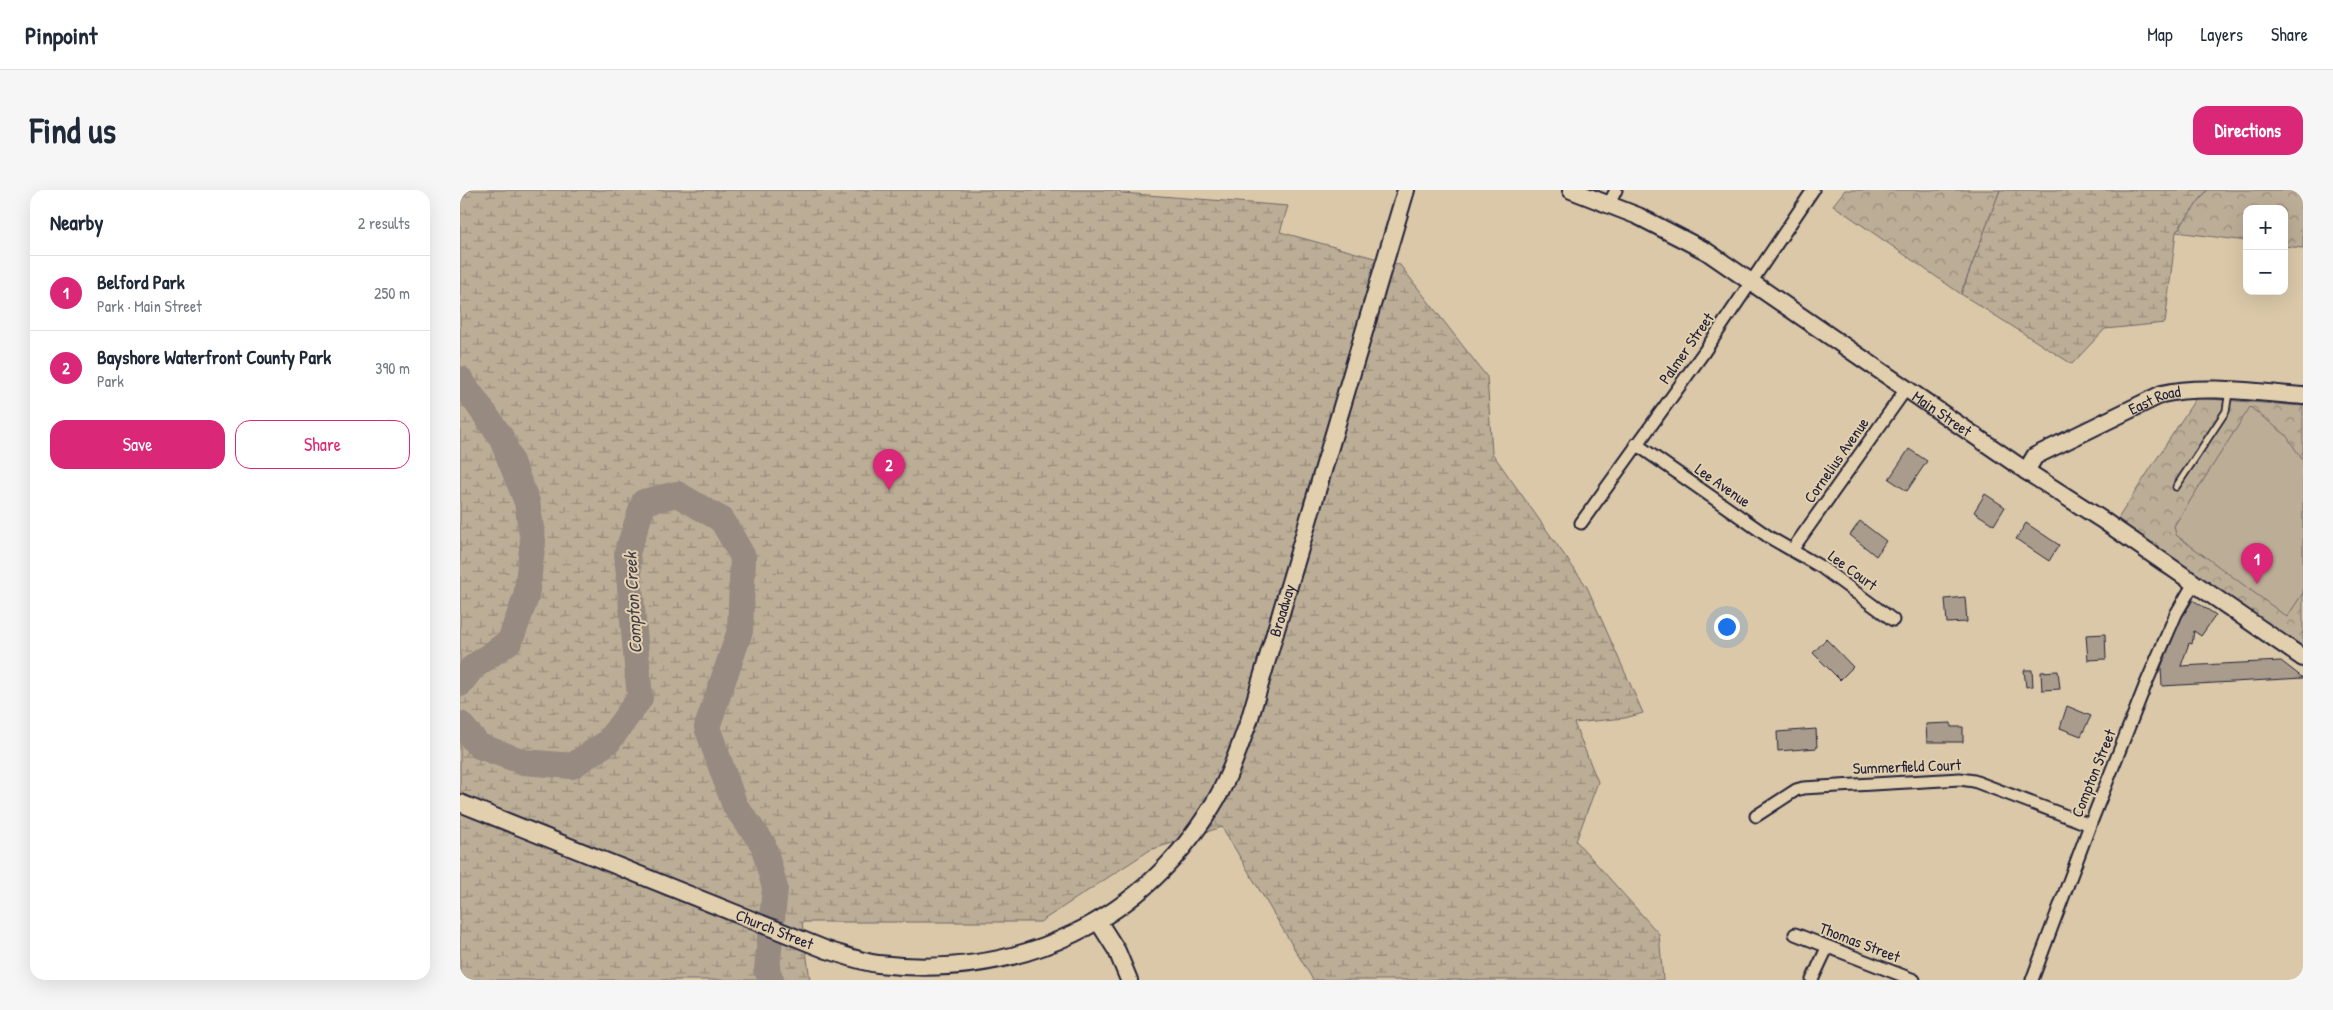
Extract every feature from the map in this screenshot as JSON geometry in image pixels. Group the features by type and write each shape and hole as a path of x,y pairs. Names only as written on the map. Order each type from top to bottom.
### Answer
{"street":[{"name":"Broadway","path":"1098,921 1138,893 1180,850 1218,796 1234,760 1252,711 1406,190"},
{"name":"Main Street","path":"1571,190 1612,197 1706,251 2026,472 2102,519 2303,658"},
{"name":"Palmer Street","path":"1581,523 1698,360 1813,190"},
{"name":"Cornelius Avenue","path":"1792,550 1906,389"},
{"name":"East Road","path":"2026,472 2035,456 2162,394 2187,390 2303,396"},
{"name":"Lee Avenue","path":"1636,444 1769,537 1792,550"},
{"name":"Lee Court","path":"1792,550 1821,567 1894,620"},
{"name":"Compton Street","path":"2032,980 2145,686 2176,614 2194,583"},
{"name":"Summerfield Court","path":"1756,816 1796,790 1803,788 1960,779 1974,781 2090,825"},
{"name":"Church Street","path":"460,803 827,950 876,964 942,968 975,965 1005,959 1050,944 1098,921"},
{"path":"1098,921 1117,951 1129,980"},
{"name":"Thomas Street","path":"1795,934 1827,948 1914,980"},
{"path":"1812,980 1827,948"}],"lane":[{"path":"2176,487 2226,411 2229,391"}],"green space":[{"path":"460,190 1118,190 1122,193 1288,206 1280,232 1400,265 1487,377 1492,453 1587,587 1643,713 1625,718 1574,723 1598,782 1576,841 1659,934 1663,980 1313,980 1222,827 1150,850 1040,922 802,922 810,980 460,980"},
{"path":"1845,190 2000,190 1961,294 1833,205"},
{"path":"2000,190 2207,190 2176,232 2165,323 2105,329 2072,364 1961,294"},
{"path":"2207,190 2303,190 2303,248 2288,246 2288,205 2243,205 2243,240 2176,232"},
{"path":"2196,398 2303,406 2303,649 2117,520"},
{"path":"2250,407 2286,435 2303,461 2303,593 2287,617 2176,535 2174,526"}],"building":[{"path":"1909,449 1927,461 1907,491 1889,479"},
{"path":"1985,494 2005,507 1994,525 1974,512"},
{"path":"1860,521 1886,541 1876,556 1850,535"},
{"path":"2026,523 2059,545 2049,561 2016,539"},
{"path":"1965,597 1967,622 1947,623 1945,599"},
{"path":"2193,600 2216,615 2201,636 2194,631 2192,644 2189,643 2181,666 2281,661 2303,678 2162,686 2161,667 2180,620"},
{"path":"2105,634 2106,659 2088,660 2086,635"},
{"path":"1826,639 1853,667 1840,680 1813,653"},
{"path":"2024,670 2032,670 2033,686 2026,687"},
{"path":"2058,671 2060,689 2042,690 2041,672"},
{"path":"2067,706 2091,716 2081,736 2060,728"},
{"path":"1951,723 1951,727 1963,727 1963,742 1927,742 1926,724"},
{"path":"1816,729 1817,748 1778,751 1777,732"}],"waterway":[{"name":"Compton Creek","path":"460,379 501,437 527,502 533,541 526,597 510,641 472,668 460,684"},
{"name":"Compton Creek","path":"460,724 479,746 524,762 572,766 608,742 640,698 627,553 644,502 677,494 722,520 743,557 740,631 707,727 735,806 763,844 775,888 767,970 771,980"}],"place":[{"name":"Bayshore Waterfront County Park","path":"889,490"},
{"name":"Belford Park","path":"2257,584"}]}
